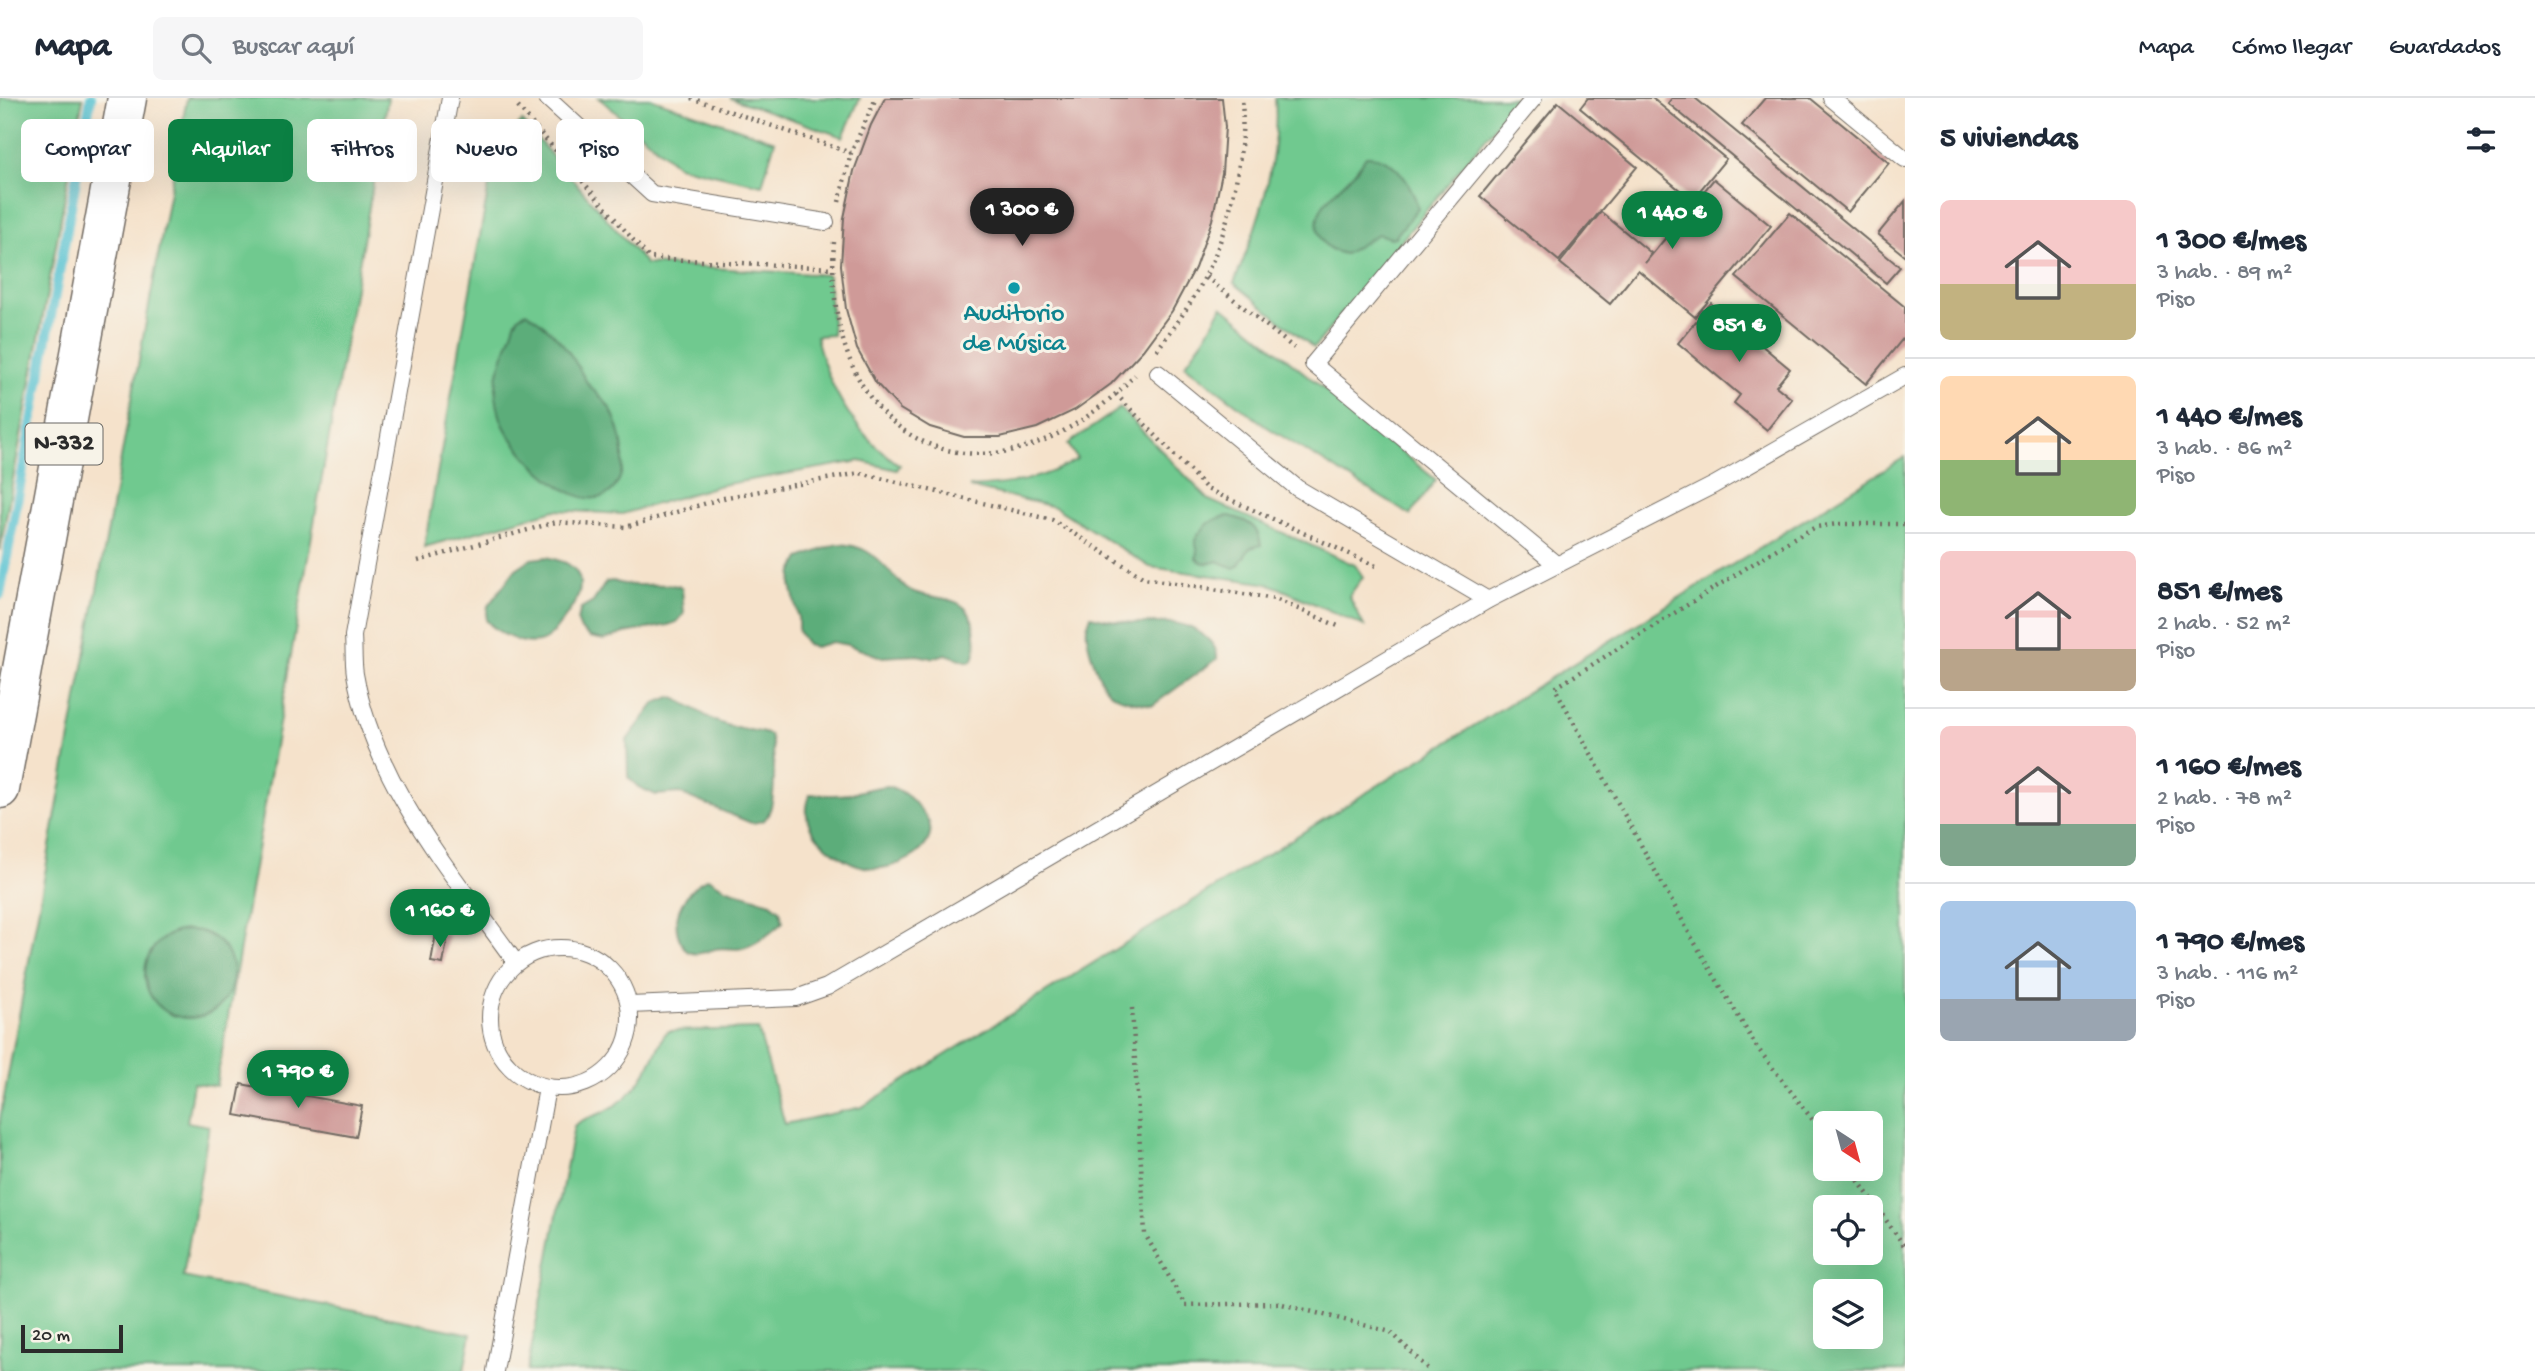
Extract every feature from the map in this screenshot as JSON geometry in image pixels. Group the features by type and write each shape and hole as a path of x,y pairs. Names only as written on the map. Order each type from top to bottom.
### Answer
{"highway":[{"name":"N-332","path":"0,789 127,98"}],"lane":[{"path":"450,98 353,636 355,672 372,733 394,781 434,848 516,963"},
{"path":"547,98 652,194 830,226"},
{"path":"1534,98 1313,365 1557,565"},
{"path":"1831,98 1905,159"},
{"path":"1155,366 1297,488 1488,600"},
{"path":"630,1005 796,998 827,988 1488,600 1714,485 1905,376"},
{"path":"561,947 585,951 606,964 622,982 630,1005 630,1028 624,1050 610,1068 592,1081 570,1088 547,1088 522,1078 502,1059 491,1035 490,1008 498,983 516,963 537,950 561,947"},
{"path":"495,1371 547,1088"}],"path":[{"path":"691,98 851,153"},
{"path":"839,205 851,153 876,98"},
{"path":"1155,366 1206,277 1227,217 1239,166 1242,98"},
{"path":"830,226 836,315 848,358 867,394 892,423 929,445 959,453 997,453 1037,443 1081,422 1138,372"},
{"path":"1206,277 1313,365"},
{"path":"1116,394 1207,489 1385,570"},
{"path":"418,561 556,522 626,527 727,497 860,473 1052,520 1144,579 1275,598 1338,626"},
{"path":"1813,1120 1756,1046 1693,940 1555,688 1794,538 1816,527 1838,524 1905,524"},
{"path":"1132,1008 1145,1234 1185,1305 1278,1303 1391,1332 1430,1371"},
{"path":"1858,1181 1905,1247"}],"green space":[{"path":"0,98 83,98 79,119 21,119 21,182 68,182 0,550"},
{"path":"187,98 388,98 384,119 307,119 307,182 373,182 216,1086 193,1083 187,1122 209,1126 183,1277 471,1334 464,1371 0,1371 0,1119 172,182 293,182 293,119 183,119"},
{"path":"599,98 650,98 775,141 762,185 678,166 644,137 644,119 623,119"},
{"path":"730,98 860,98 843,137"},
{"path":"1275,98 1518,98 1314,348 1234,283 1259,216 1271,169 1276,122"},
{"path":"542,144 556,160 556,182 575,182 646,264 828,275 833,335 816,336 821,356 846,409 869,439 900,465 897,470 860,461 721,485 622,514 555,510 424,547 490,182 542,182"},
{"path":"1366,156 1385,160 1400,173 1418,208 1395,237 1378,234 1345,254 1324,244 1317,227 1318,219 1324,204 1354,173"},
{"path":"1222,306 1436,480 1410,515 1267,427 1185,365 1207,334"},
{"path":"527,312 563,344 588,384 612,412 621,437 623,464 615,487 606,495 593,498 563,488 533,464 503,423 496,395 497,377 515,323 519,316"},
{"path":"1120,408 1209,500 1355,565 1363,577 1349,596 1364,626 1270,584 1150,567 1055,507 969,487 1025,480 1064,466 1077,459 1068,444"},
{"path":"1905,457 1905,1371 527,1371 574,1126 584,1119 604,1112 634,1089 664,1035 669,1031 758,1029 785,1124 862,1107"},
{"path":"1230,516 1255,528 1261,545 1250,548 1234,568 1218,561 1201,562 1196,558 1198,553 1195,540 1198,535 1214,520"},
{"path":"837,544 850,545 868,552 913,592 945,599 964,607 974,628 976,644 973,660 969,662 946,654 932,658 917,655 881,657 832,642 815,647 807,645 798,631 791,584 793,571 800,558"},
{"path":"547,557 566,563 576,571 579,578 578,595 570,611 553,633 542,641 525,642 503,634 486,620 488,606 516,569 531,559"},
{"path":"606,582 629,585 679,586 682,589 684,614 677,622 668,625 604,640 590,637 581,630 577,620 581,609 593,602"},
{"path":"1091,616 1122,622 1185,626 1210,641 1217,653 1217,659 1153,705 1121,698 1106,688 1094,662 1087,634"},
{"path":"670,697 731,727 770,735 774,765 773,790 770,811 764,820 751,823 679,793 656,795 638,787 628,777 627,740 655,703"},
{"path":"888,786 909,797 929,823 930,836 926,844 910,858 879,868 857,865 828,847 810,826 807,808 810,794 844,795"},
{"path":"708,878 725,888 771,903 780,910 783,922 762,939 743,948 718,948 699,953 687,951 677,931 678,912 693,889"},
{"path":"189,930 206,933 220,943 230,957 233,974 230,991 220,1005 206,1015 189,1018 172,1015 158,1005 148,991 145,974 148,957 158,943 172,933"}],"building":[{"name":"Auditorio de Música","path":"885,98 1222,98 1225,127 1222,173 1212,220 1195,268 1172,311 1143,350 1111,384 1075,410 1037,428 1000,437 964,437 930,427 900,409 876,383 857,349 846,309 841,265 844,218 854,171 871,125"},
{"path":"1588,98 1652,98 1726,159 1692,200 1580,108"},
{"path":"1672,98 1695,98 1900,267 1886,283 1668,103"},
{"path":"1765,98 1810,98 1889,163 1848,212 1742,125"},
{"path":"1558,102 1637,167 1559,261 1480,196"},
{"path":"1714,179 1771,226 1695,317 1638,270 1610,304 1560,263 1601,212 1651,253 1645,263"},
{"path":"1905,201 1905,256 1878,234"},
{"path":"1790,213 1905,307 1905,336 1866,384 1736,277"},
{"path":"1711,303 1790,369 1776,386 1792,399 1767,430 1734,403 1740,395 1678,343"},
{"path":"436,933 448,935 443,964 431,962"},
{"path":"241,1084 362,1106 356,1137 235,1115"}],"waterway":[{"path":"0,595 91,98"}],"place":[{"name":"Auditorio de Música","path":"1014,288"}]}
